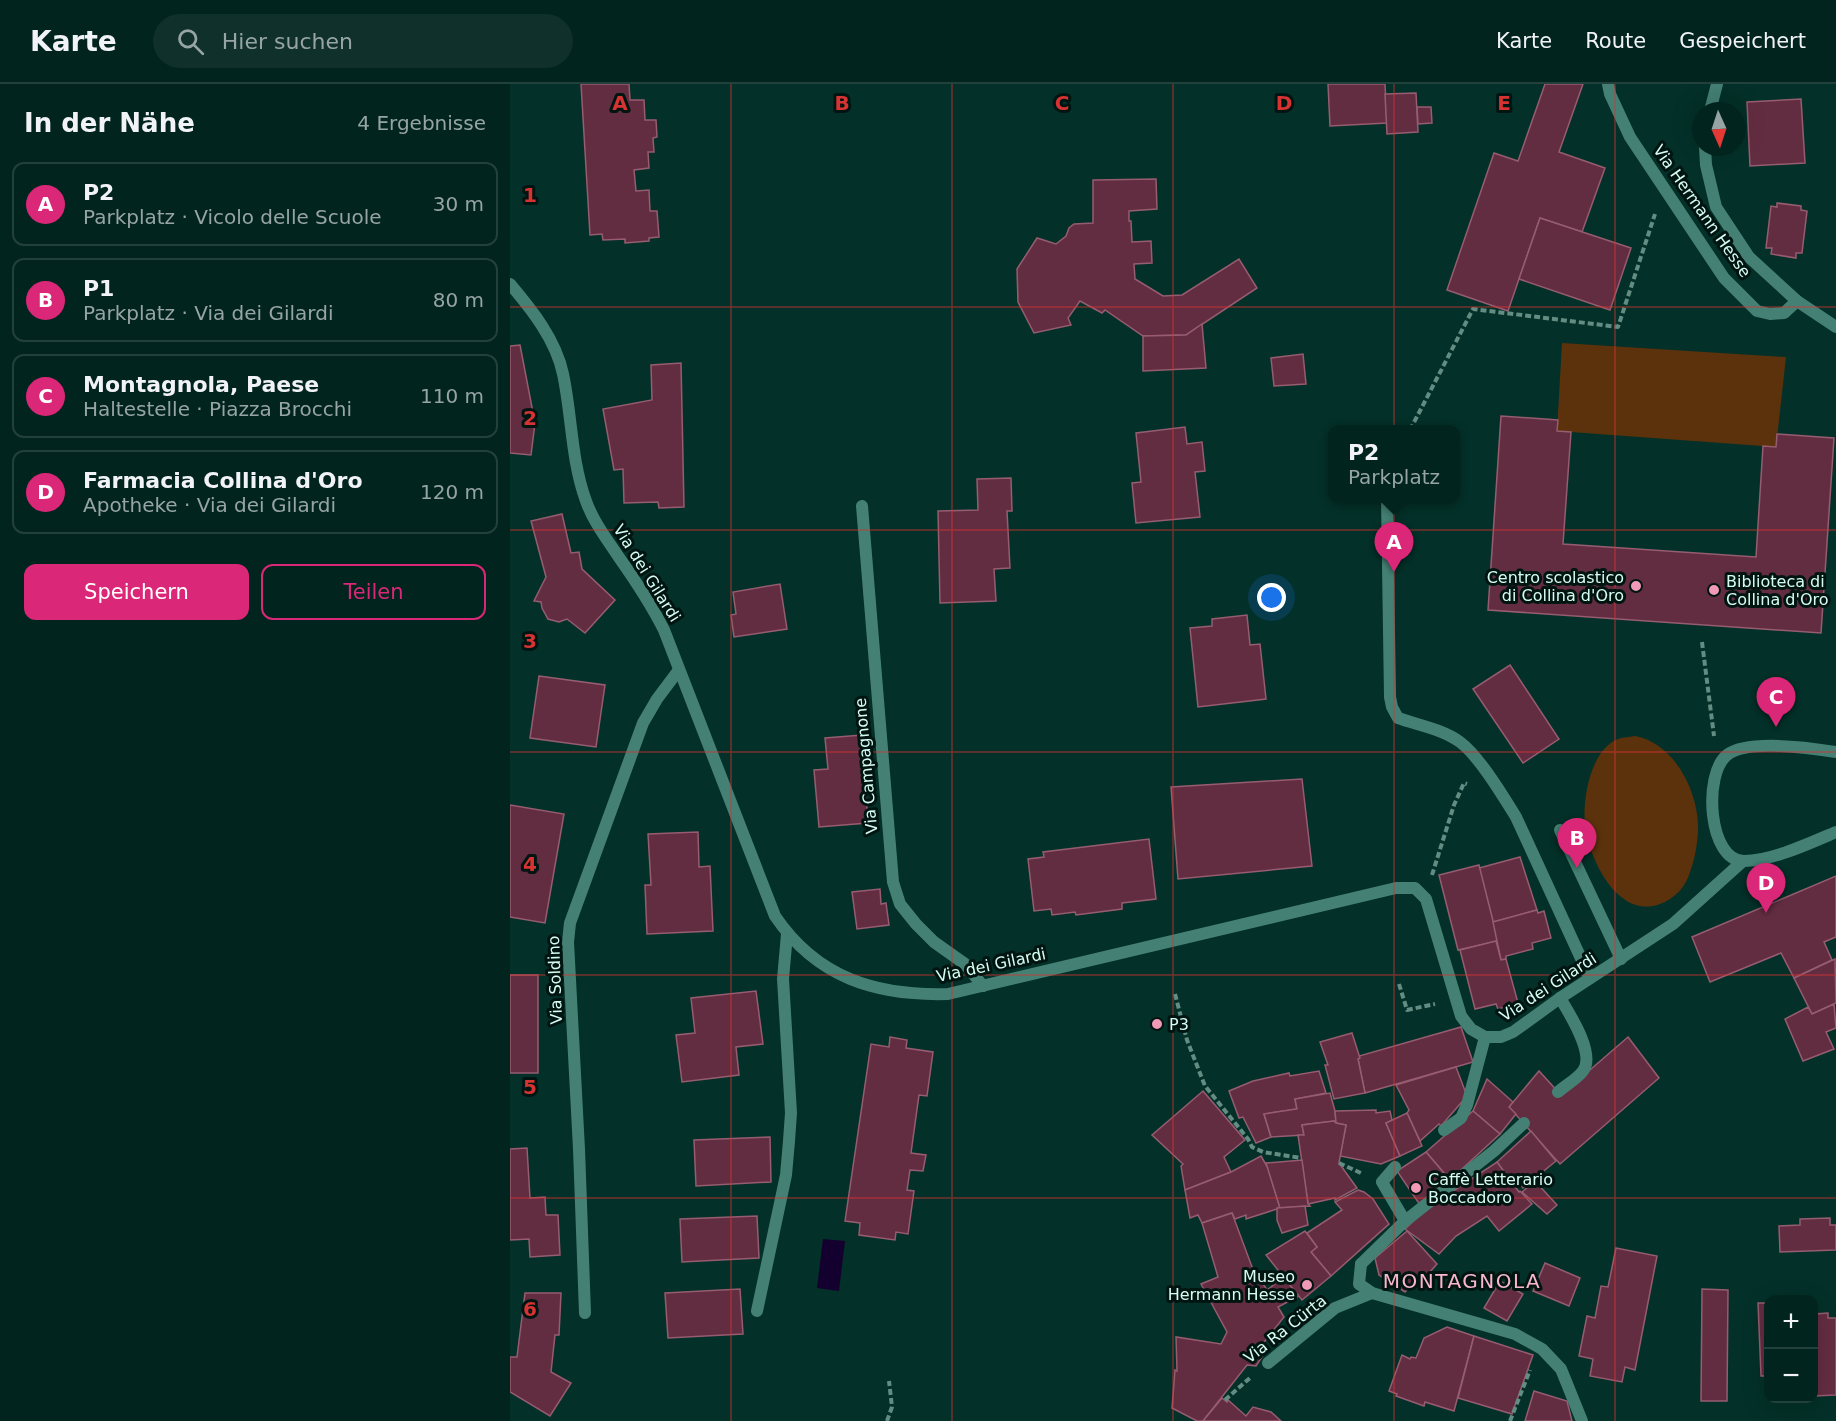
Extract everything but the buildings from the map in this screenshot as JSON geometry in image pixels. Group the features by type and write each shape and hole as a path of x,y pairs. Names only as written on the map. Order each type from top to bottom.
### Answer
{"street":[{"name":"Via Hermann Hesse","path":"1608,84 1610,94 1630,137 1724,278 1757,311 1770,314 1784,313 1797,302"},
{"path":"1712,102 1717,84"},
{"path":"1706,156 1716,207 1749,257 1797,302 1836,327"},
{"name":"Via dei Gilardi","path":"510,284 533,312 554,347 563,373 579,482 587,503 599,528 655,613 775,916 787,934 832,972 886,991 916,995 948,993 1396,888 1415,888 1426,899 1461,1016 1471,1029 1485,1037 1501,1037 1513,1032 1672,924 1743,861"},
{"path":"1387,503 1392,707 1398,718 1436,730 1457,740 1467,748 1488,775 1516,817 1590,978"},
{"name":"Via Campagnone","path":"862,506 893,882 900,904 916,924 934,942 965,964 983,986"},
{"name":"Via Soldino","path":"585,1313 568,942 570,923 643,723 678,671"},
{"path":"1836,752 1785,746 1748,748 1728,754 1718,766 1712,793 1717,835 1722,849 1727,854 1743,861 1769,856 1836,832"},
{"name":"Via dei Gilardi","path":"1560,830 1621,959"},
{"path":"757,1311 786,1175 789,1141 791,1113 783,979 787,934"},
{"path":"1558,1092 1583,1071 1587,1055 1560,998"},
{"path":"1444,1130 1461,1118 1467,1105 1485,1037"},
{"path":"1524,1123 1494,1151 1405,1221 1361,1264 1359,1284 1372,1293 1515,1334 1542,1349 1561,1369 1582,1421"},
{"path":"1395,1167 1382,1182 1405,1221"},
{"name":"Via Ra Cürta","path":"1268,1362 1335,1308 1372,1293"}],"path":[{"path":"1412,425 1473,309 1618,327 1664,186"},
{"path":"1702,642 1718,766"},
{"path":"1415,888 1434,874 1454,805 1464,783 1473,785 1488,775"},
{"path":"1399,984 1407,1010"},
{"path":"1175,994 1187,1040 1205,1086 1248,1138 1252,1147 1263,1152 1302,1158"},
{"path":"1510,1421 1527,1375 1542,1349"},
{"name":"Via Ra Cürta","path":"1225,1400 1268,1362"},
{"path":"887,1421 892,1407 889,1381"}],"shaded area":[{"path":"1562,343 1786,357 1776,447 1557,431"},
{"path":"1635,736 1649,741 1673,759 1689,787 1698,817 1696,852 1686,882 1670,899 1645,907 1631,903 1619,895 1608,883 1592,854 1584,814 1587,788 1602,751 1621,738"},
{"path":"823,1239 845,1241 839,1291 817,1288"}],"place":[{"name":"P2","path":"1394,572"},
{"name":"Centro scolastico di Collina d'Oro","path":"1636,586"},
{"name":"Biblioteca di Collina d'Oro","path":"1714,590"},
{"name":"Montagnola, Paese","path":"1776,727"},
{"name":"P1","path":"1577,868"},
{"name":"Farmacia Collina d'Oro","path":"1766,913"},
{"name":"P3","path":"1157,1024"},
{"name":"Caffè Letterario Boccadoro","path":"1416,1188"},
{"name":"Museo Hermann Hesse","path":"1307,1285"}],"district":[{"name":"MONTAGNOLA","path":"1462,1281"}]}
